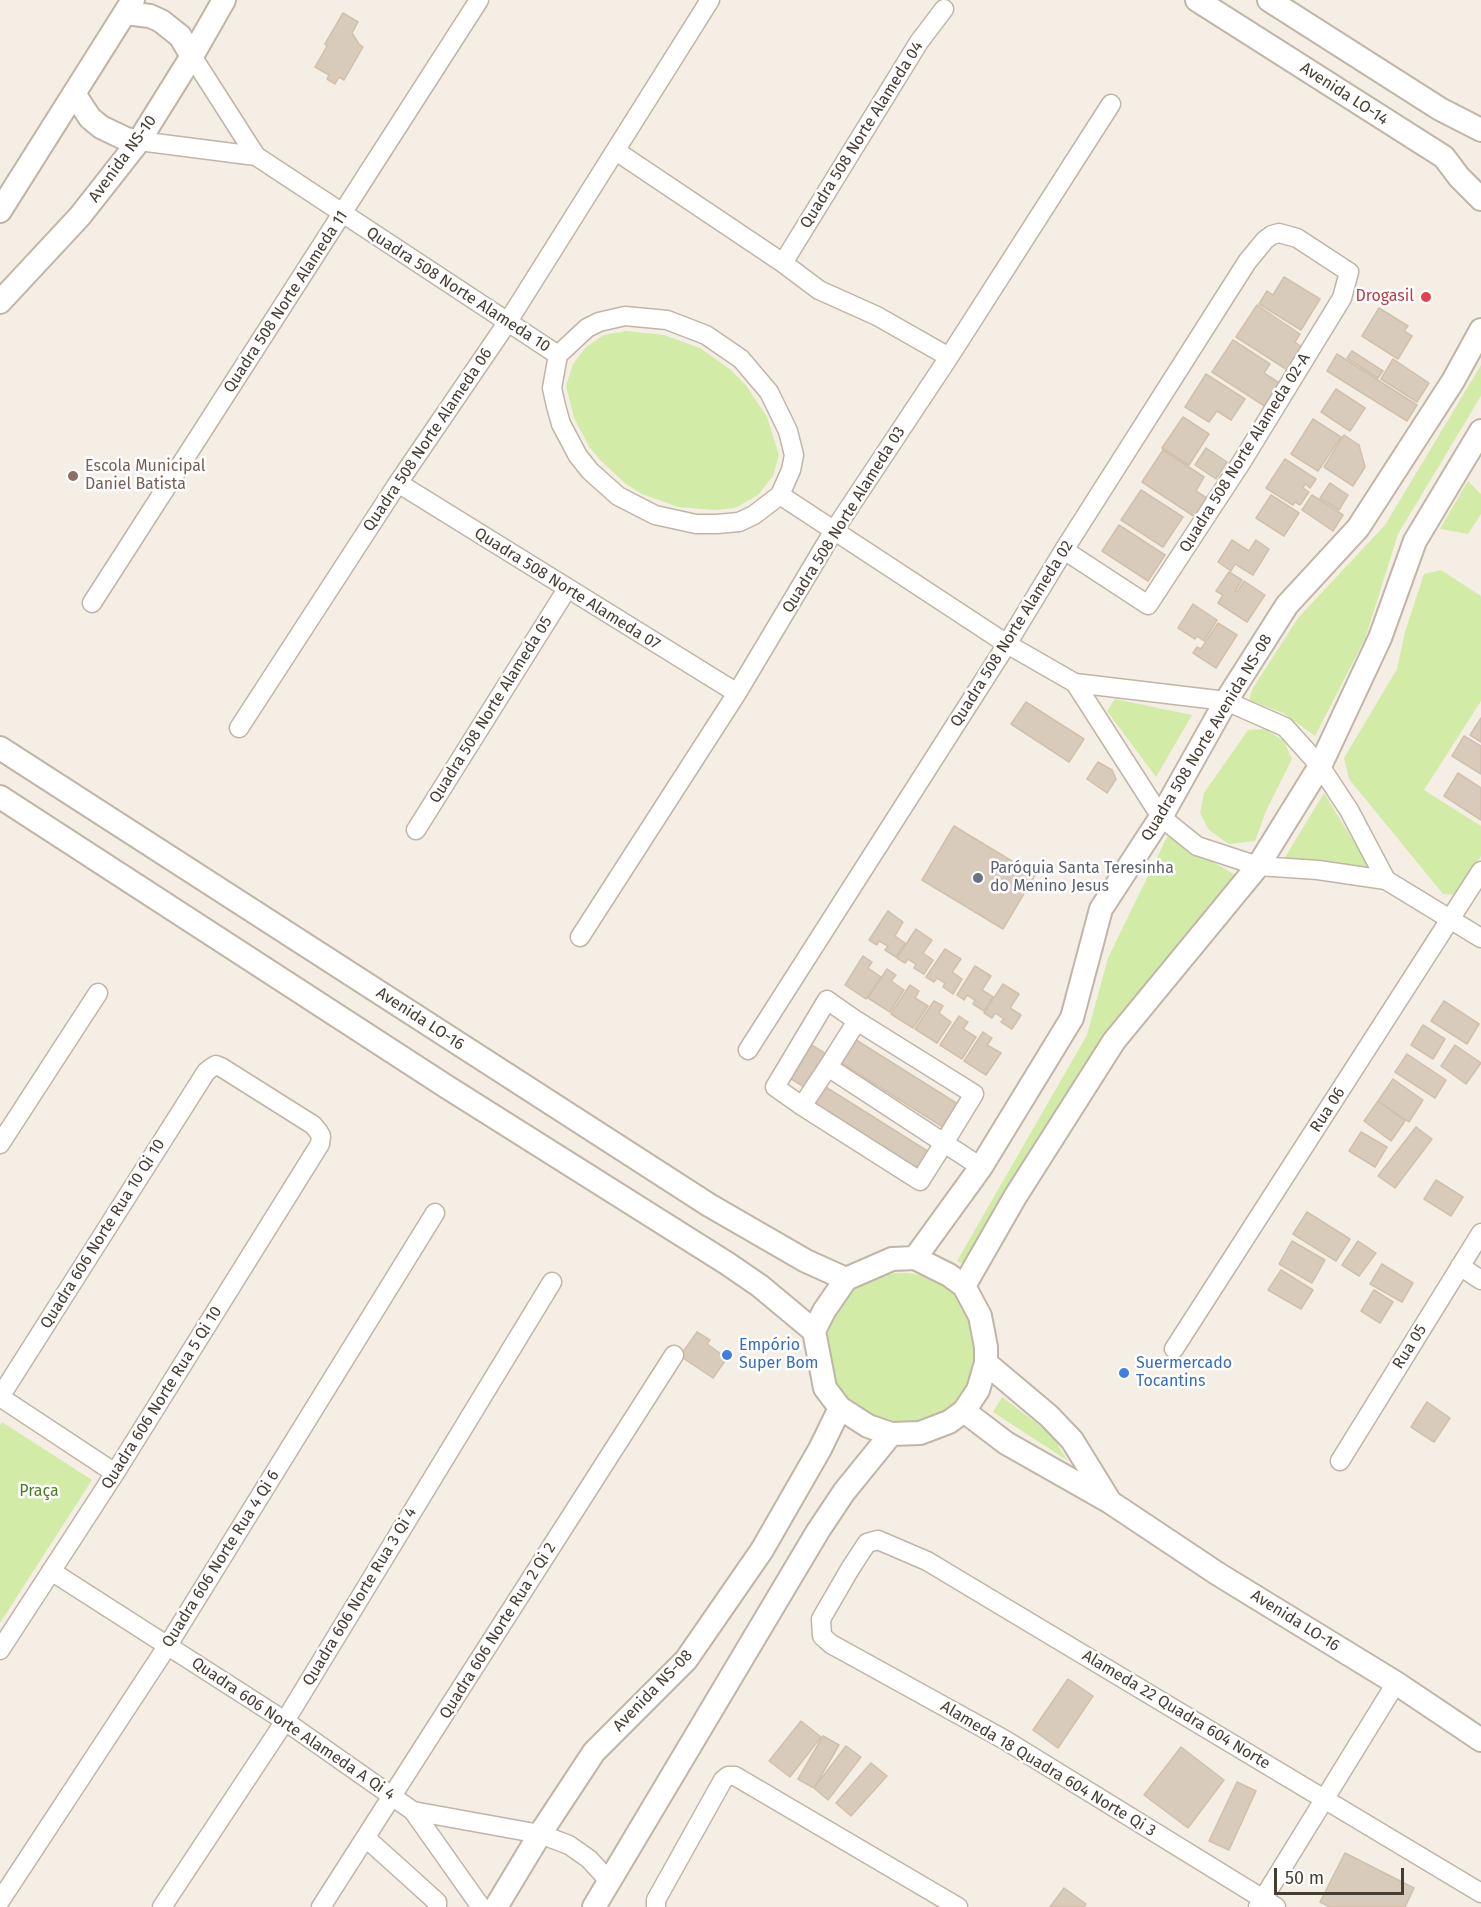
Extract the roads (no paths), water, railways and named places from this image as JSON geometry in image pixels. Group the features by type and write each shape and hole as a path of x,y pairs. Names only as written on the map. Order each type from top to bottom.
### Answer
{"street":[{"name":"Avenida NS-10","path":"0,302 80,216 139,141 224,0"},
{"name":"Quadra 508 Norte Alameda 11","path":"92,603 479,0"},
{"name":"Quadra 508 Norte Alameda 06","path":"239,728 398,483 507,323 710,0"},
{"name":"Avenida LO-14","path":"1197,0 1444,158 1481,199"},
{"path":"1269,0 1440,109 1481,130"},
{"path":"0,211 129,6 166,24 180,36 256,156"},
{"name":"Quadra 508 Norte Alameda 04","path":"783,263 919,42 944,9"},
{"path":"75,95 81,107 101,128 126,139 256,156"},
{"name":"Quadra 508 Norte Alameda 03","path":"580,937 737,693 834,532 950,357 1111,104"},
{"path":"616,151 783,263 819,290 877,316 950,357"},
{"name":"Quadra 508 Norte Alameda 10","path":"256,156 558,355 552,388 561,424 584,464 618,496 636,507 665,518 696,524 717,524 739,522 754,515 780,495"},
{"name":"Quadra 508 Norte Alameda 02","path":"748,1050 1247,262 1259,246 1272,235 1288,234"},
{"name":"Quadra 508 Norte Alameda 02-A","path":"1064,550 1148,606 1241,464 1342,298 1349,272 1288,234"},
{"path":"558,355 587,328 599,322 625,316 667,320 706,335 724,346 741,359 763,383 788,431 794,454 791,470 780,495 1007,644 1076,683 1226,701 1285,727 1320,766 1349,810 1386,880"},
{"name":"Quadra 508 Norte Avenida NS-08","path":"915,1258 981,1167 1072,1018 1101,909 1161,817 1226,701 1287,605 1358,528 1453,381 1481,330"},
{"path":"964,1286 1015,1197 1114,1041 1258,866 1320,766 1380,638 1415,541 1481,431"},
{"name":"Quadra 508 Norte Alameda 07","path":"398,483 567,590 737,693"},
{"name":"Quadra 508 Norte Alameda 05","path":"416,830 567,590"},
{"path":"1076,683 1161,817 1197,846 1258,866 1318,870 1386,880 1481,938"},
{"name":"Avenida LO-16","path":"0,748 709,1205 806,1261 846,1279"},
{"path":"0,797 447,1087 678,1231 760,1286 814,1331"},
{"name":"Rua 06","path":"1174,1349 1481,871"},
{"path":"0,1144 98,993"},
{"path":"828,1000 857,1021 974,1094 920,1181 802,1106 775,1087 828,1000"},
{"path":"802,1106 857,1021"},
{"name":"Quadra 606 Norte Rua 5 Qi 10","path":"0,1650 115,1473 320,1144 321,1136 313,1125 221,1067 216,1065 206,1072"},
{"path":"828,1067 981,1167"},
{"name":"Quadra 606 Norte Rua 10 Qi 10","path":"0,1397 206,1072"},
{"name":"Quadra 606 Norte Rua 4 Qi 6","path":"0,1901 168,1646 435,1213"},
{"name":"Rua 05","path":"1340,1461 1481,1233"},
{"path":"891,1258 915,1258 949,1275 964,1286 980,1316 986,1347 986,1363 978,1390 964,1411 949,1422 920,1433 891,1434 868,1426 840,1408 825,1388 814,1331 824,1311 846,1279 891,1258"},
{"path":"1460,1266 1481,1280"},
{"name":"Quadra 606 Norte Rua 3 Qi 4","path":"162,1907 285,1721 552,1282"},
{"name":"Quadra 606 Norte Rua 2 Qi 2","path":"321,1907 674,1355"},
{"name":"Avenida LO-16","path":"986,1363 1049,1416 1072,1440 1110,1502"},
{"path":"0,1397 115,1473"},
{"name":"Avenida NS-08","path":"496,1907 540,1834 594,1752 686,1660 762,1550 820,1449 840,1408"},
{"name":"Avenida LO-16","path":"964,1411 1006,1443 1110,1502 1218,1574 1396,1683 1481,1740"},
{"path":"594,1907 818,1530 844,1492 891,1434"},
{"name":"Alameda 22 Quadra 604 Norte","path":"867,1544 878,1540 927,1561 1481,1893"},
{"name":"Alameda 18 Quadra 604 Norte Qi 3","path":"867,1544 821,1619 822,1636 831,1644 1005,1740 1266,1904"},
{"name":"Quadra 606 Norte Alameda A Qi 4","path":"51,1571 285,1721 413,1811"},
{"path":"1266,1904 1324,1798 1396,1683"},
{"path":"656,1907 656,1900 723,1780 728,1776 735,1776 958,1907"},
{"path":"413,1811 540,1834 576,1850 589,1859 609,1881"},
{"path":"413,1811 481,1907"},
{"path":"366,1838 437,1902 437,1907"}],"place":[{"name":"Drogasil","path":"1426,297"},
{"name":"Escola Municipal Daniel Batista","path":"73,476"},
{"name":"Paróquia Santa Teresinha do Menino Jesus","path":"978,878"},
{"name":"Empório Super Bom","path":"727,1355"},
{"name":"Suermercado Tocantins","path":"1124,1373"}],"park label":[{"name":"Praça","path":"39,1492"}]}
